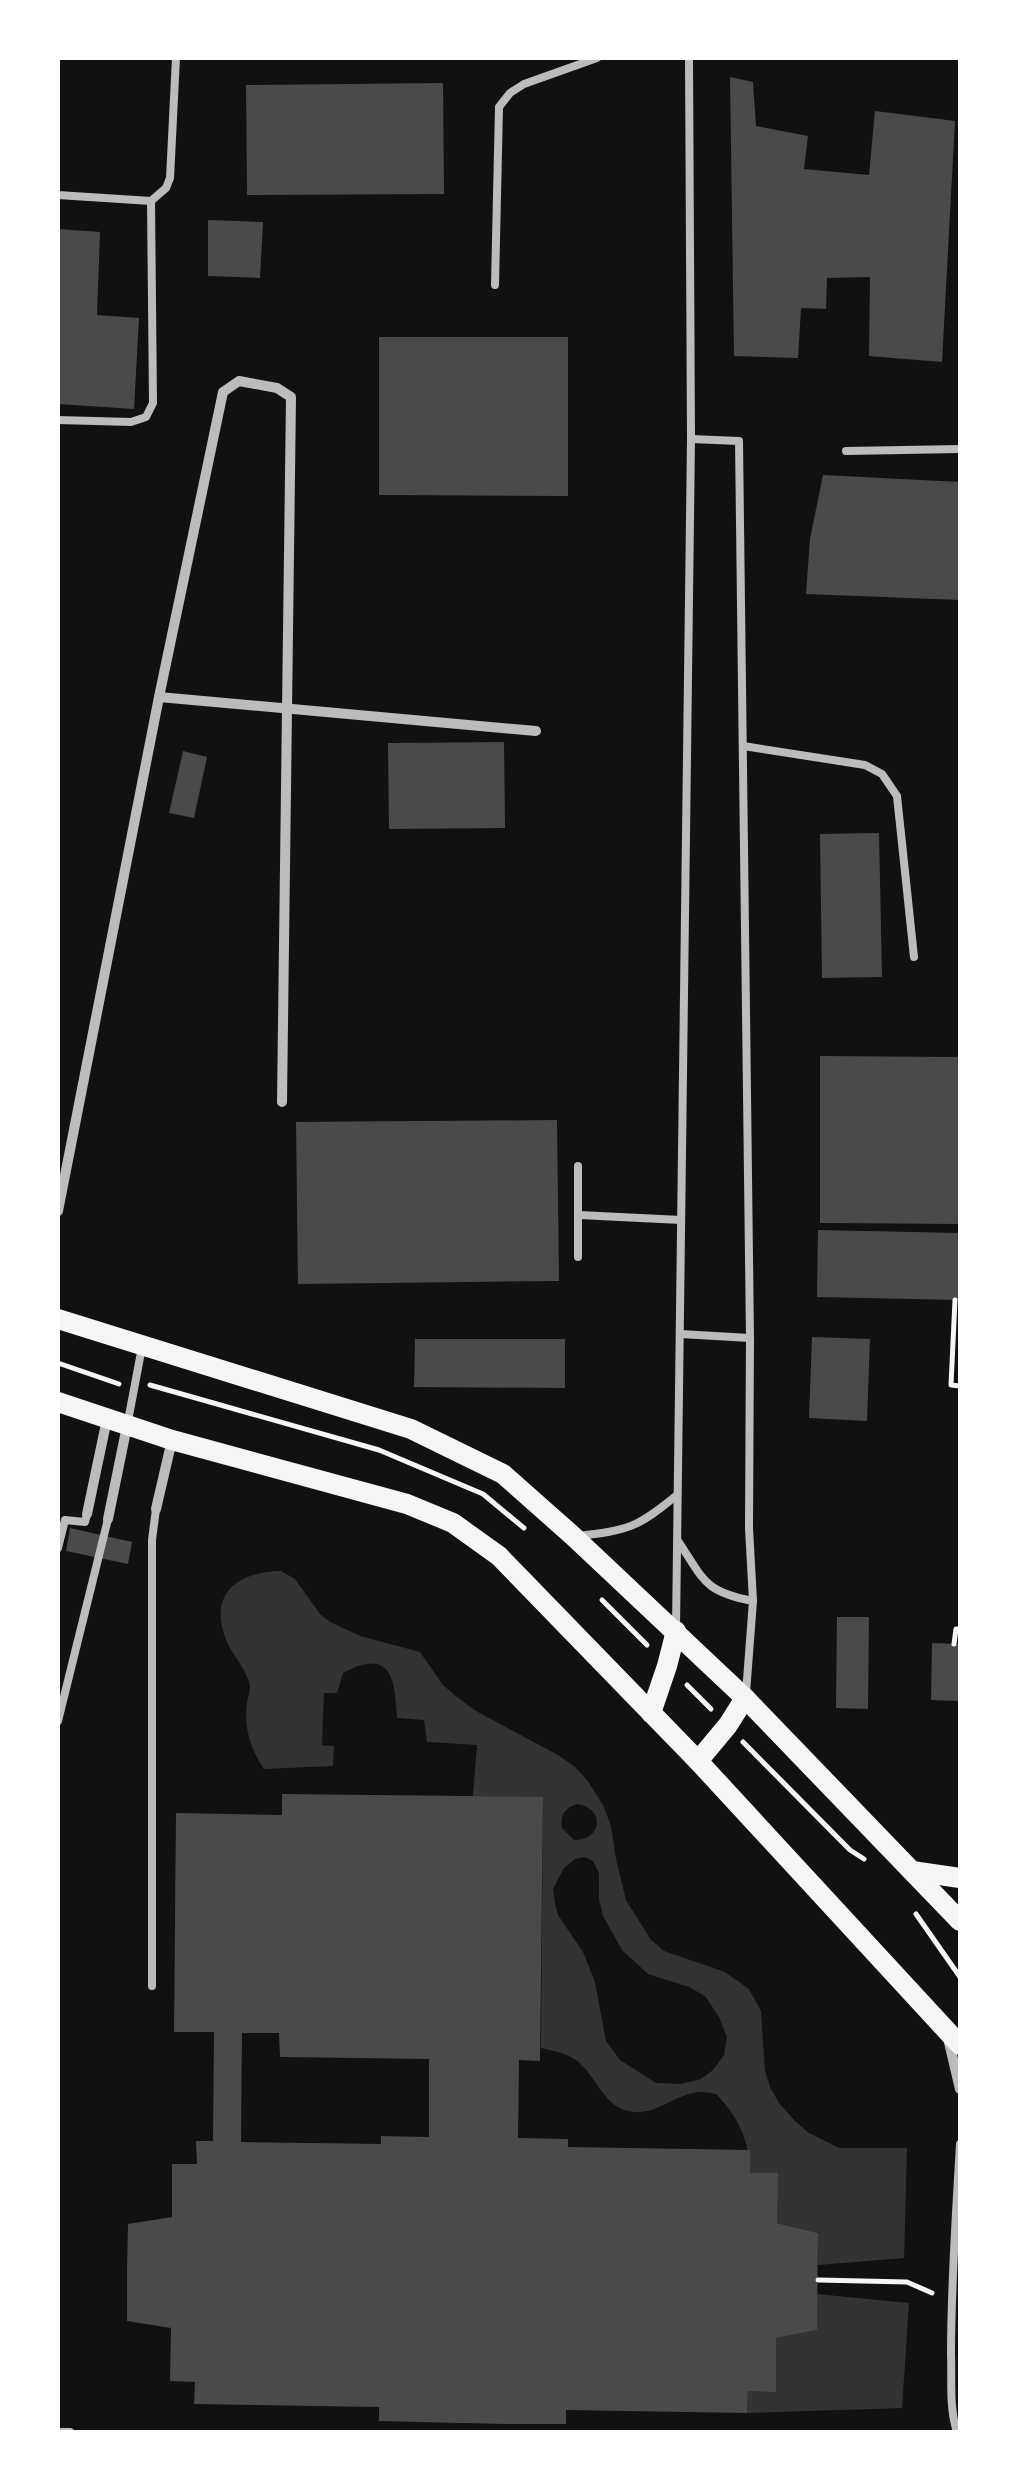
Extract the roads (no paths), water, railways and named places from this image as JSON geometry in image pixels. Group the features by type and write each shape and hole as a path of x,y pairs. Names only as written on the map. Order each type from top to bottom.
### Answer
{"main road":[{"path":"58,1319 411,1429 503,1474 745,1698 960,1921"},
{"path":"58,1402 172,1440 407,1504 453,1523 498,1556 698,1761 960,2045"},
{"path":"651,1713 676,1632"},
{"path":"698,1761 745,1698"},
{"path":"912,1871 960,1878"}],"street":[{"path":"58,1212 223,392 239,382 277,388 291,397 282,1102"},
{"path":"160,697 536,731"},
{"path":"87,1514 117,1423"},
{"path":"108,1519 117,1423"},
{"path":"156,1508 172,1440"},
{"path":"945,2027 960,2089"}],"lane":[{"path":"58,195 152,200 166,188 170,178 176,58"},
{"path":"496,285 500,107 510,93 524,84 597,58"},
{"path":"676,1632 692,439 689,58"},
{"path":"58,420 131,422 146,417 154,403 152,200"},
{"path":"692,439 740,441 749,1528 753,1601 745,1698"},
{"path":"846,451 960,449"},
{"path":"743,746 865,764 882,774 897,796 914,957"},
{"path":"578,1166 578,1257"},
{"path":"578,1215 681,1220"},
{"path":"680,1334 750,1338"},
{"path":"117,1423 142,1345"},
{"path":"573,1536 633,1527 678,1496"},
{"path":"152,1986 152,1540 156,1508"},
{"path":"58,1548 65,1520 85,1522 87,1514"},
{"path":"58,1721 108,1519"},
{"path":"678,1540 712,1588 727,1596 753,1601"},
{"path":"957,2432 951,2296 960,2144"},
{"path":"58,2432 70,2432"}]}
